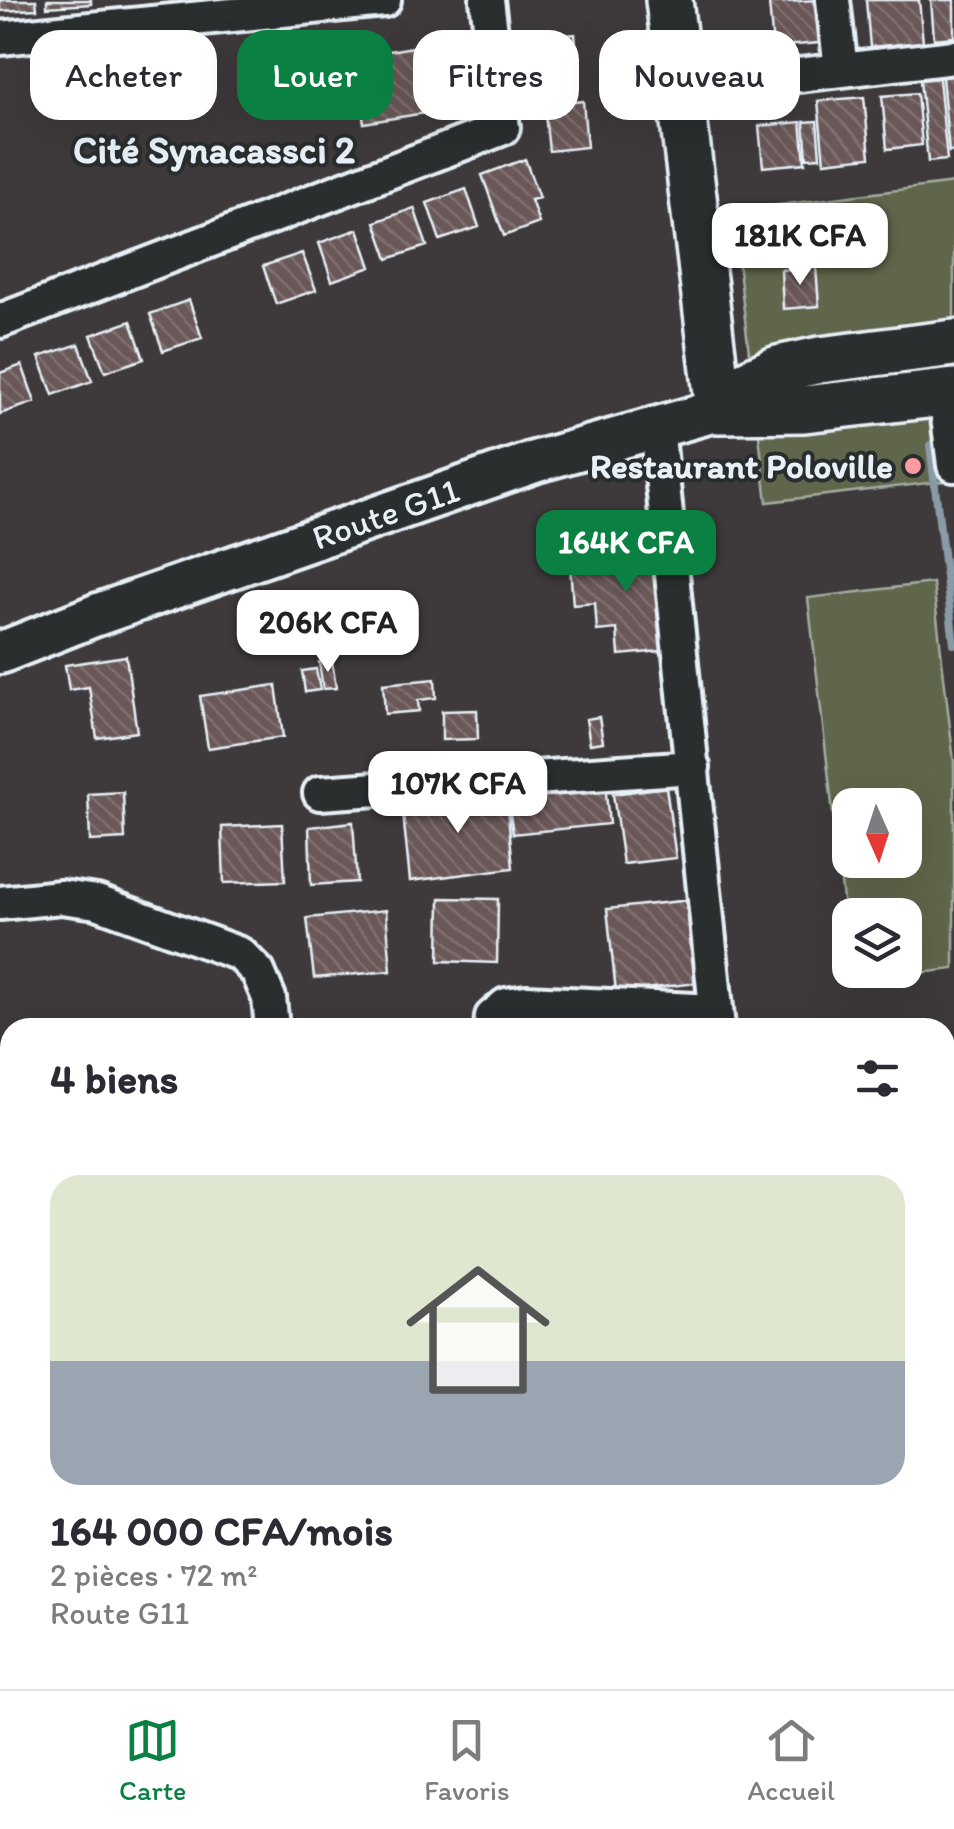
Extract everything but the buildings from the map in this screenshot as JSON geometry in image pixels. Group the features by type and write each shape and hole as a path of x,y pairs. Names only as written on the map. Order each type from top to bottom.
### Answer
{"main road":[{"path":"670,0 719,410"},
{"path":"719,410 745,384 778,369 954,342"},
{"path":"719,410 804,408 950,392"}],"street":[{"path":"0,38 384,0"},
{"path":"0,321 503,128 487,0"},
{"path":"833,0 841,70"},
{"path":"800,75 954,56"},
{"path":"950,392 954,465"},
{"name":"Route G11","path":"0,653 96,615 534,462 719,410"},
{"path":"657,426 717,1018"},
{"path":"320,794 693,767"},
{"path":"0,903 61,897 96,902 240,954 258,972 270,998 271,1018"},
{"path":"492,1018 506,1005 526,1002 706,1018"}],"green space":[{"path":"954,183 954,480 767,502 732,211"},
{"path":"933,583 954,762 954,969 922,973 922,898 843,898 840,878 922,878 922,788 832,788 832,805 808,598"}],"waterway":[{"path":"944,438 930,445 954,644"}],"place":[{"name":"Restaurant Poloville","path":"913,466"}],"district":[{"name":"Cité Synacassci 2","path":"214,150"}]}
